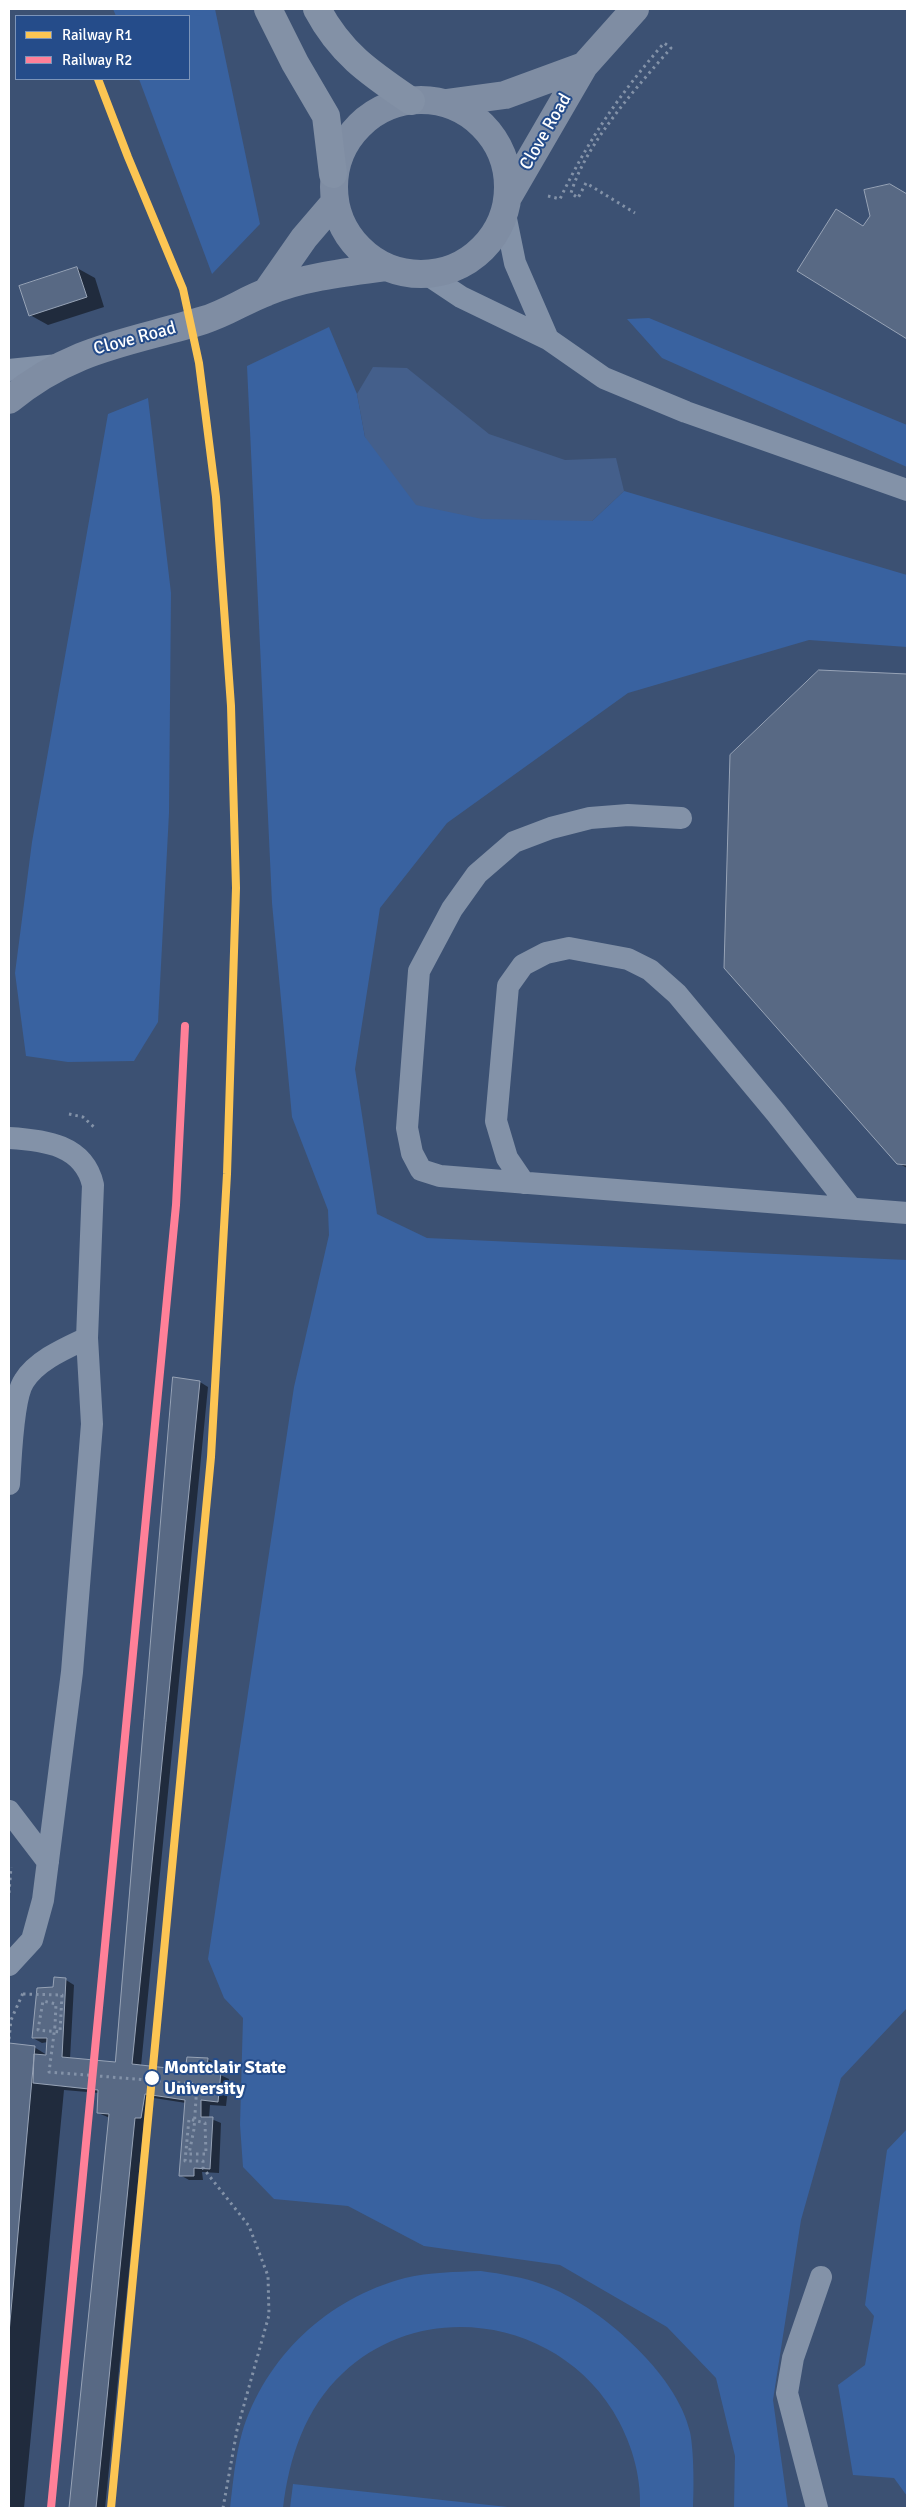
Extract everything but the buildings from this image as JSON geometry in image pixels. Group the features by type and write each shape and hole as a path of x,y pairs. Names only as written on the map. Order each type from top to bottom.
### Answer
{"highway":[{"path":"268,9 291,55 326,116 334,174"},
{"path":"317,9 328,30 351,57 364,69 411,101"}],"street":[{"name":"Clove Road","path":"506,205 508,178 504,159 495,141 484,126 468,113 446,103 422,99 398,102 375,112 355,129 341,150 334,174 334,203 344,229 362,252 386,267 407,274 428,274 450,270 469,260 485,246 498,229 506,205 584,66 635,9"},
{"name":"Clove Road","path":"446,103 506,95 584,66"},
{"name":"Clove Road","path":"267,292 304,238 334,203"},
{"name":"Clove Road","path":"9,400 29,383 58,366 92,351 206,320 234,309 267,292 337,273 386,267"}],"lane":[{"path":"506,205 515,263 548,339"},
{"path":"428,274 460,297 548,339 604,378 686,412 907,490"},
{"path":"9,370 58,366"},
{"path":"681,818 628,815 590,818 551,828 514,842 477,874 452,909 419,971 407,1128 412,1153 421,1170 440,1176 907,1213"},
{"path":"524,1183 507,1158 496,1121 508,986 523,965 546,953 569,948 628,959 650,970 677,994 776,1112 851,1208"},
{"path":"9,1138 38,1140 64,1148 90,1171 94,1186 87,1338 91,1433 72,1672 43,1900 32,1940 9,1965"},
{"path":"9,1484 18,1397 23,1382 33,1370 65,1348 87,1338"},
{"path":"9,1811 48,1862"},
{"path":"817,2508 787,2393 793,2358 821,2278"}],"path":[{"path":"545,195 560,199 578,160 600,123 664,43 671,48 611,121 591,153 571,193 578,198 586,183 636,213"},
{"path":"9,1893 11,1884 10,1860"},
{"path":"22,1994 62,1995 60,2032 38,2030 43,2001 56,2004 55,2026 49,2072 197,2084 194,2129 190,2154 206,2154 205,2123 190,2119 185,2162 203,2162 203,2168 249,2226 268,2276 269,2315 237,2430 223,2508"}],"shaded area":[{"path":"113,9 215,9 260,224 212,274 139,80 190,80 190,15 116,15"},
{"path":"649,318 907,425 907,467 662,358 627,319"},
{"path":"329,327 357,394 365,437 592,521 624,491 907,575 907,647 809,640 628,693 447,823 380,908 355,1069 377,1214 427,1238 907,1260 907,2008 841,2078 801,2220 773,2400 788,2508 734,2508 735,2456 716,2378 667,2327 560,2265 424,2246 348,2206 274,2199 243,2167 240,2125 243,2018 224,1998 208,1959 294,1387 329,1235 328,1210 292,1117 272,903 247,366"},
{"path":"373,367 407,368 489,434 565,460 616,458 624,491 592,521 482,519 416,505 365,437 357,394"},
{"path":"148,398 171,593 169,813 158,1022 134,1061 68,1062 26,1056 15,973 32,842 108,414"},
{"path":"907,2129 907,2496 894,2478 853,2475 838,2385 865,2365 874,2316 865,2305 887,2150"},
{"path":"481,2271 528,2280 565,2295 588,2308 610,2325 652,2365 669,2387 682,2410 690,2432 694,2481 693,2508 640,2508 637,2470 630,2446 619,2422 613,2411 588,2380 558,2356 524,2339 487,2329 449,2327 411,2334 376,2349 343,2373 330,2387 318,2402 301,2435 290,2471 283,2508 230,2508 234,2470 242,2433 252,2405 266,2380 283,2356 303,2334 350,2300 377,2287 405,2278 424,2275"},
{"path":"293,2484 517,2508 290,2508"}],"railway":[{"path":"111,2508 211,1457 227,1174 236,888 231,706 216,497 199,363 183,289 128,157"}],"rail line":[{"name":"R1","path":"98,80 183,289 199,363 216,497 231,706 236,888 227,1174 211,1457 111,2508"},
{"name":"R2","path":"51,2508 176,1205 185,1026"}],"place":[{"name":"Montclair State University","path":"152,2078"}]}
